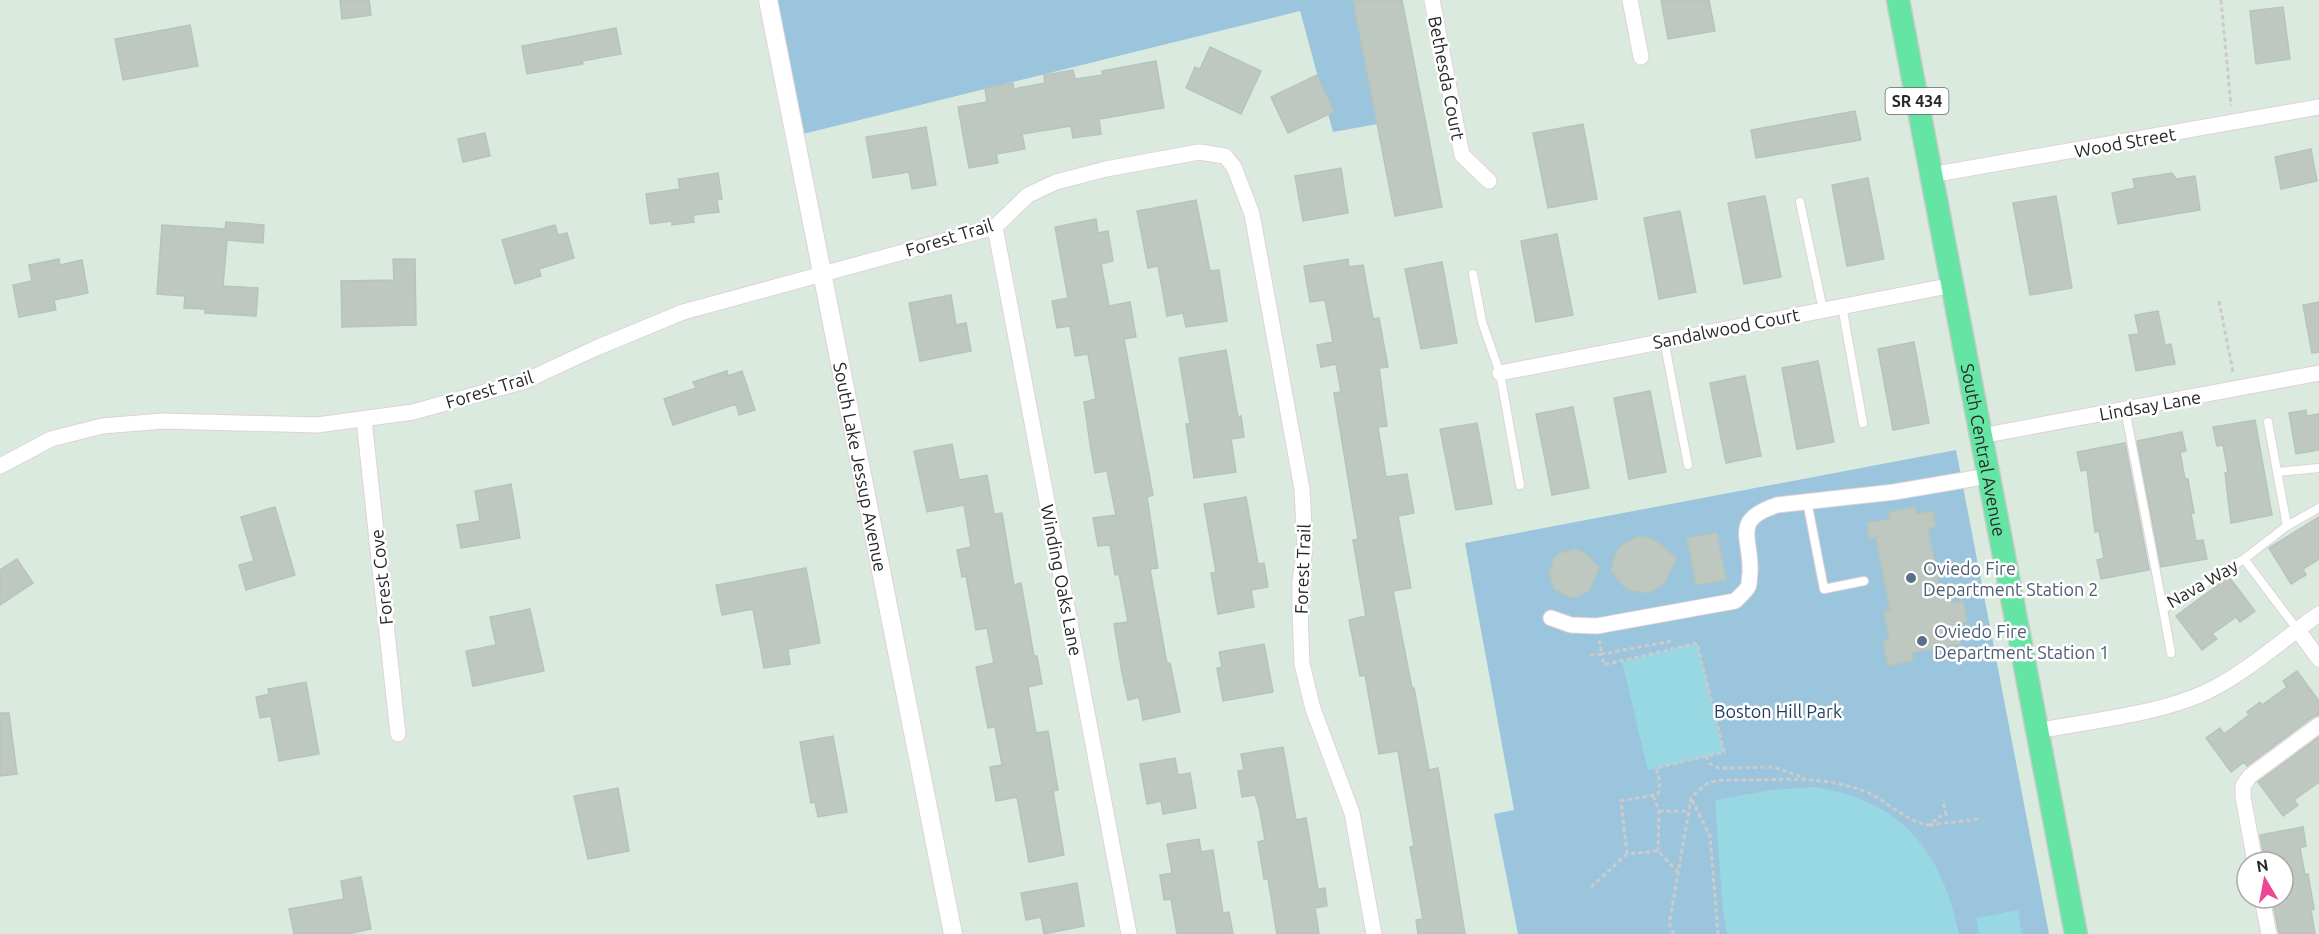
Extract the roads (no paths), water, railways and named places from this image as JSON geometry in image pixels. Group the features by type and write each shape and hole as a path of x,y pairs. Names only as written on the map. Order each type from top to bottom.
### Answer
{"main road":[{"name":"South Central Avenue","path":"1898,0 2076,934"}],"street":[{"name":"South Lake Jessup Avenue","path":"768,0 953,934"},
{"name":"Bethesda Court","path":"1432,0 1462,155 1489,181"},
{"path":"1630,0 1641,57"},
{"name":"Wood Street","path":"1932,175 2319,107"},
{"name":"Forest Trail","path":"0,466 51,439 102,426 163,421 317,424 364,420 413,412 525,381 682,312 995,227 1028,195 1056,182 1106,169 1199,152 1225,156 1234,168 1252,214 1302,489 1305,549 1300,581 1302,664 1313,709 1352,813 1374,934"},
{"name":"Winding Oaks Lane","path":"995,227 1129,934"},
{"name":"Sandalwood Court","path":"1500,373 1953,285"},
{"name":"Lindsay Lane","path":"1981,436 2319,373"},
{"name":"Forest Cove","path":"364,420 398,734"},
{"path":"1551,618 1571,625 1597,626 1735,601 1749,586 1751,560 1746,538 1748,524 1759,512 1777,505 1894,492 1988,476"},
{"path":"2037,731 2158,709 2206,692 2255,662 2319,614"},
{"name":"Nava Way","path":"2297,629 2319,659"},
{"path":"2253,850 2243,786 2250,776 2319,725"},
{"path":"2264,910 2269,934"}],"lane":[{"path":"1800,202 1823,310"},
{"path":"1473,274 1482,322 1500,373 1520,485"},
{"path":"1842,306 1863,423"},
{"path":"1664,340 1688,465"},
{"name":"Nava Way","path":"2125,409 2163,609 2244,558 2297,629"},
{"path":"2268,422 2288,526"},
{"path":"2277,472 2319,468"},
{"path":"1807,501 1824,589 1864,581"},
{"path":"2244,558 2288,526 2319,508"},
{"path":"2163,609 2171,653"}],"place":[{"name":"Oviedo Fire Department Station 2","path":"1911,578"},
{"name":"Oviedo Fire Department Station 1","path":"1922,641"}],"park label":[{"name":"Boston Hill Park","path":"1778,711"}]}
